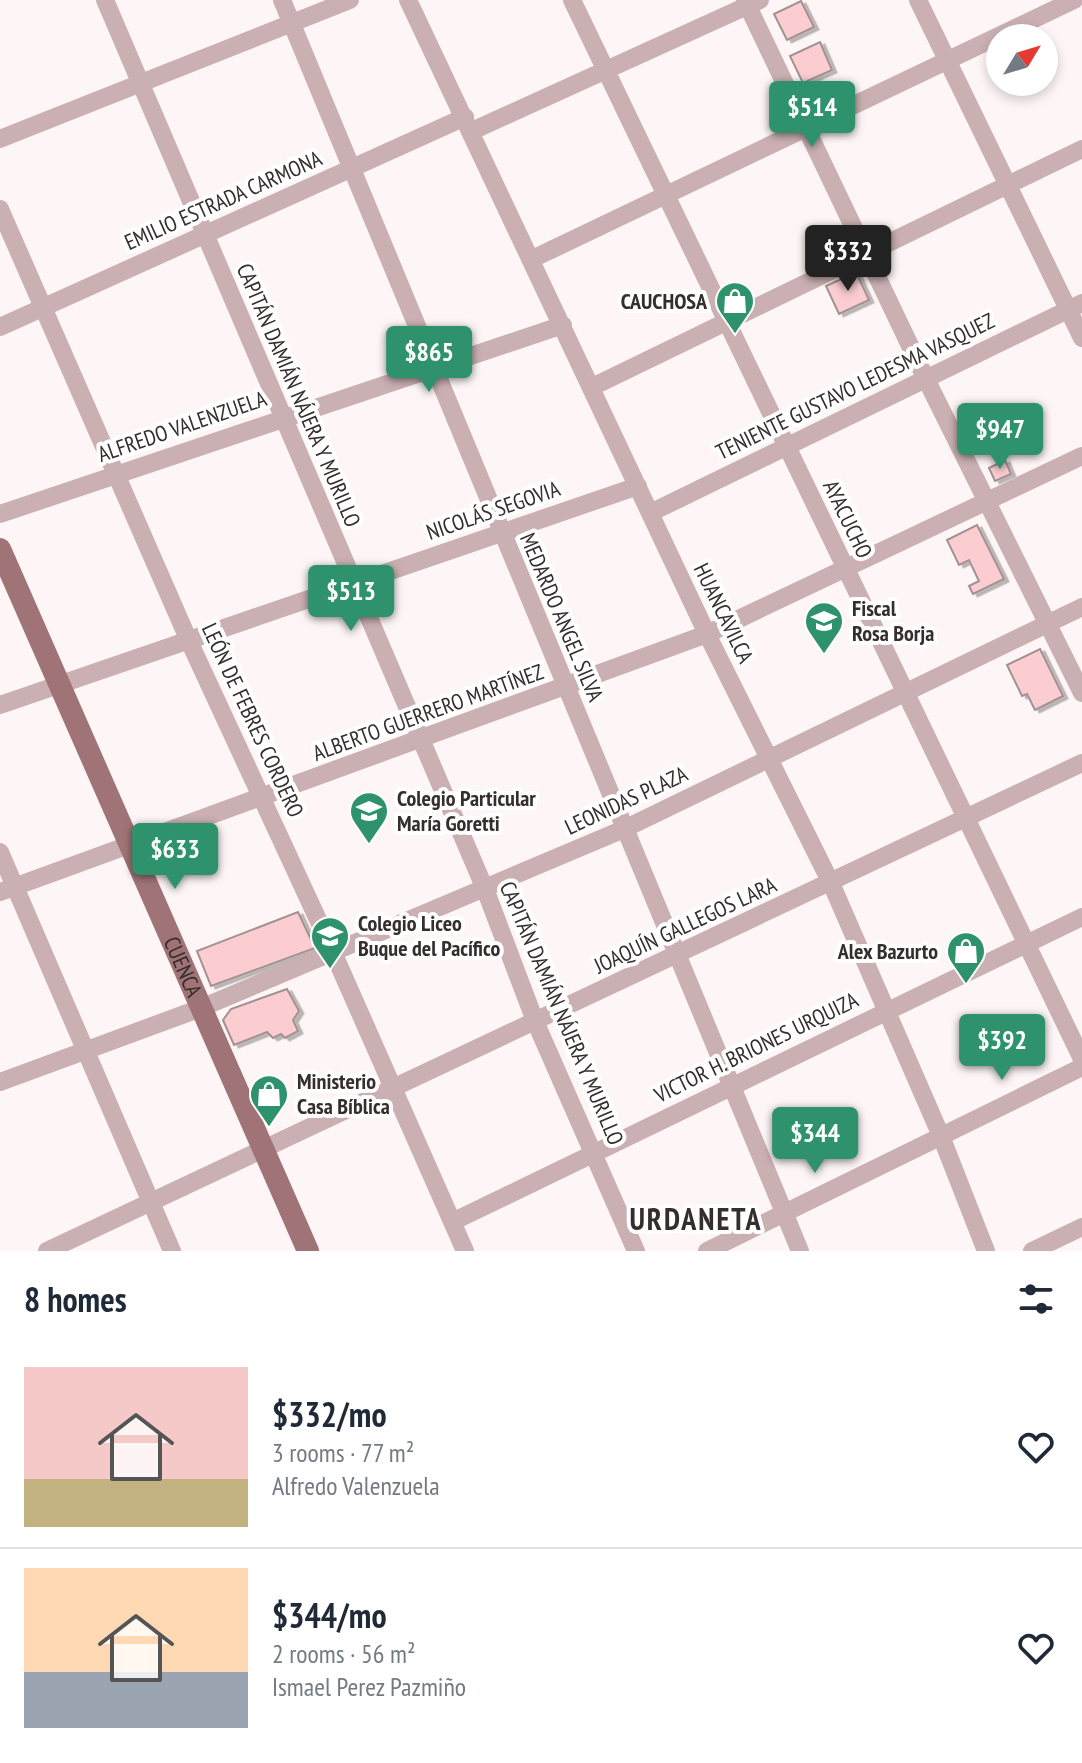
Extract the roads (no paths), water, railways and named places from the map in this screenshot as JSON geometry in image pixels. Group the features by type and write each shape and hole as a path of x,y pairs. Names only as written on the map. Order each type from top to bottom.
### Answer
{"main road":[{"name":"CUENCA","path":"0,549 308,1251"}],"street":[{"name":"CAPITÁN DAMIÁN NÁJERA Y MURILLO","path":"105,0 485,889 535,1021 636,1251"},
{"name":"MEDARDO ANGEL SILVA","path":"282,0 433,371 800,1251"},
{"path":"0,139 350,0"},
{"name":"HUANCAVILCA","path":"408,0 707,634 831,883 941,1136 986,1251"},
{"name":"AYACUCHO","path":"572,0 1082,1059"},
{"path":"918,0 1007,185 1075,307 1082,338"},
{"path":"532,259 1074,0"},
{"path":"751,2 865,254 1082,693"},
{"name":"EMILIO ESTRADA CARMONA","path":"0,327 352,168 606,70 751,2"},
{"path":"592,387 1082,149"},
{"name":"LEÓN DE FEBRES CORDERO","path":"0,209 189,641 333,952 465,1251"},
{"name":"TENIENTE GUSTAVO LEDESMA VASQUEZ","path":"650,513 925,377 1075,307"},
{"name":"ALFREDO VALENZUELA","path":"0,514 281,417 433,371 563,325"},
{"name":"ALBERTO GUERRERO MARTÍNEZ","path":"7,890 707,634 1082,456"},
{"name":"NICOLÁS SEGOVIA","path":"0,705 638,486"},
{"name":"LEONIDAS PLAZA","path":"0,1082 201,1008 624,829 1082,607"},
{"name":"JOAQUÍN GALLEGOS LARA","path":"47,1251 1082,763"},
{"path":"0,852 7,890 85,1051 172,1251"},
{"name":"VICTOR H. BRIONES URQUIZA","path":"452,1222 1082,917"},
{"path":"707,1251 1082,1067"},
{"path":"1032,1251 1082,1227"}],"place":[{"name":"CAUCHOSA","path":"735,335"},
{"name":"Fiscal Rosa Borja","path":"824,655"},
{"name":"Colegio Particular María Goretti","path":"369,845"},
{"name":"Colegio Liceo Buque del Pacífico","path":"330,970"},
{"name":"Alex Bazurto","path":"966,985"},
{"name":"Ministerio Casa Bíblica","path":"269,1128"}],"district":[{"name":"URDANETA","path":"696,1218"}]}
